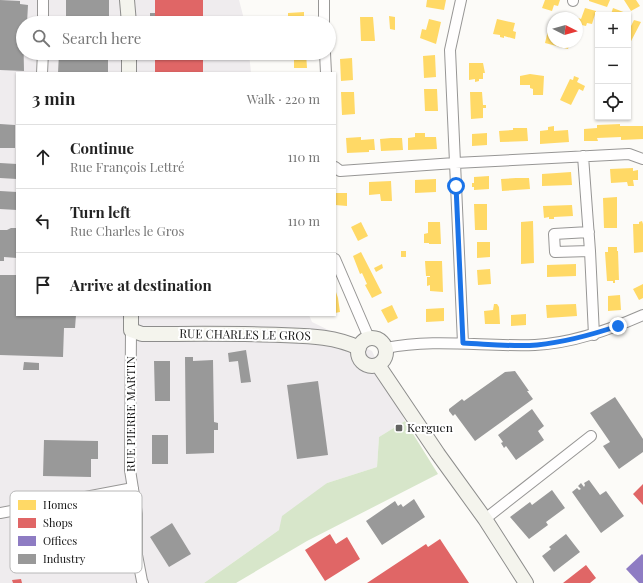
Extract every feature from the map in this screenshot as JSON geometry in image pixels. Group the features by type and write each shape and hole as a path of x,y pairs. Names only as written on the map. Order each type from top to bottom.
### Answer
{"street":[{"path":"43,0 43,16"},
{"path":"127,0 128,16"},
{"path":"324,0 324,16"},
{"path":"461,0 450,50 463,343"},
{"path":"42,72 43,60"},
{"path":"129,60 129,72"},
{"path":"325,60 326,72"},
{"path":"336,168 340,171 455,162 629,154 643,159"},
{"path":"583,156 589,232 594,335"},
{"path":"589,232 554,234 555,252 590,251"},
{"path":"336,261 364,343 359,357 364,365 373,367 378,366 382,363 386,356 386,348 381,341 377,339 364,343"},
{"path":"386,348 424,344 463,343 536,345 594,335 643,315"},
{"name":"RUE PIERRE MARTIN","path":"131,316 130,470 133,491"},
{"name":"RUE CHARLES LE GROS","path":"131,330 142,334 244,333 320,337 364,343"},
{"path":"378,366 438,454 485,519 526,583"},
{"path":"485,519 591,436"},
{"path":"117,491 133,488"},
{"path":"0,513 10,511"},
{"name":"RUE PIERRE MARTIN","path":"140,573 143,583"}],"shaded area":[{"path":"0,0 239,0 243,16 16,16 16,60 250,60 251,72 16,72 16,316 309,316 312,322 372,351 405,421 379,437 377,467 327,483 279,530 204,583 0,583"}],"green space":[{"path":"405,421 438,474 307,541 236,583 204,583 279,530 282,516 327,483 377,467 379,437"}],"building: Homes":[{"path":"427,0 446,0 444,10 426,7"},
{"path":"545,0 560,0 558,6 554,5 552,11 542,8"},
{"path":"589,0 610,0 607,7"},
{"path":"624,0 636,0 640,6 631,11"},
{"path":"585,8 596,11 592,24 587,23 586,26 583,25 583,14"},
{"path":"613,8 623,12 612,12"},
{"path":"304,12 304,16 288,16 288,13"},
{"path":"389,16 395,17 395,30 390,29"},
{"path":"360,17 373,17 375,41 361,41"},
{"path":"429,19 441,22 436,44 420,38 422,29 426,30"},
{"path":"497,19 515,23 513,31 516,32 515,39 504,36 504,38 500,37 500,35 493,34"},
{"path":"634,20 641,22 631,41 631,26"},
{"path":"435,55 436,77 424,78 423,56"},
{"path":"352,58 353,80 341,81 340,59"},
{"path":"294,60 306,60 307,68 294,68"},
{"path":"469,63 483,63 485,73 483,73 483,79 479,79 479,81 475,82 475,79 469,80"},
{"path":"530,74 544,76 543,95 533,95 533,89 530,88 530,85 520,85 520,76"},
{"path":"574,76 579,78 577,82 585,86 583,91 579,89 571,105 560,100 570,79 573,80"},
{"path":"424,89 437,89 438,111 425,111"},
{"path":"341,92 354,92 355,114 342,115"},
{"path":"470,92 482,92 483,105 486,105 486,108 483,108 483,118 471,119"},
{"path":"620,124 620,126 643,126 643,139 621,140 621,137 597,138 598,141 584,141 584,129 597,128 597,125"},
{"path":"554,126 554,131 568,130 569,142 540,144 540,131 548,130 548,127"},
{"path":"513,128 527,128 528,141 500,142 499,131 513,130"},
{"path":"415,133 425,133 425,137 436,137 437,149 408,150 408,138 415,137"},
{"path":"487,133 487,145 472,146 472,134"},
{"path":"361,137 361,140 374,139 375,150 369,150 369,152 347,153 346,138"},
{"path":"402,138 403,150 381,151 380,139"},
{"path":"633,168 633,171 638,170 638,180 633,180 634,186 628,186 627,182 611,183 610,169"},
{"path":"571,172 572,185 542,186 542,174"},
{"path":"489,176 489,189 474,190 472,183 474,183 474,177"},
{"path":"529,178 530,189 502,191 501,179"},
{"path":"436,179 436,192 415,193 415,180"},
{"path":"391,181 392,201 381,201 380,194 369,195 369,182"},
{"path":"336,193 347,193 347,206 336,205"},
{"path":"617,197 617,228 604,228 603,198"},
{"path":"474,204 487,204 487,230 475,230"},
{"path":"572,205 573,216 554,217 554,219 549,219 549,217 544,218 543,206"},
{"path":"533,221 534,263 521,264 521,222"},
{"path":"642,221 643,252 634,253 633,224 639,224 639,222"},
{"path":"361,222 368,236 358,241 351,227"},
{"path":"428,222 440,222 441,244 424,243 424,234 428,233"},
{"path":"477,242 490,242 490,257 477,258"},
{"path":"608,247 617,247 618,251 619,280 615,280 615,283 613,283 613,281 607,281 605,252 608,252"},
{"path":"401,251 406,251 406,257 401,257"},
{"path":"361,252 382,293 372,298 365,285 367,284 362,273 360,274 353,256"},
{"path":"425,261 442,261 443,292 430,291 430,285 427,286 427,277 430,276 426,276"},
{"path":"382,264 383,268 376,272 374,268"},
{"path":"576,264 576,276 547,277 547,265"},
{"path":"490,269 491,284 478,285 477,270"},
{"path":"643,284 643,298 639,300 633,289"},
{"path":"336,292 338,298 340,312 336,313"},
{"path":"620,295 621,310 608,311 608,296"},
{"path":"494,304 497,304 499,307 500,324 485,324 484,311 493,310"},
{"path":"576,304 577,316 547,318 546,305"},
{"path":"392,305 398,318 388,323 381,310"},
{"path":"444,308 444,321 426,322 426,309"},
{"path":"526,314 526,325 511,326 511,315"}],"building: Shops":[{"path":"155,0 203,0 203,16 155,16"},
{"path":"155,60 203,60 203,72 155,72"},
{"path":"643,484 643,505 633,494"},
{"path":"330,534 336,544 347,537 360,559 325,581 305,550"},
{"path":"440,539 469,583 367,583 426,544 428,547"},
{"path":"586,565 596,578 590,583 563,583"},
{"path":"21,579 22,583 13,583 12,580"}],"building: Offices":[{"path":"642,554 643,583 639,583 626,569"}],"building: Industry":[{"path":"0,0 20,1 20,4 28,5 27,16 16,16 16,60 24,60 24,71 0,70"},
{"path":"66,0 109,0 109,16 66,16"},
{"path":"150,13 155,13 155,16 150,16"},
{"path":"59,60 108,60 108,72 58,72"},
{"path":"0,124 15,125 15,148 0,148"},
{"path":"0,163 16,164 16,179 0,178"},
{"path":"0,191 16,192 16,210 0,209"},
{"path":"16,228 16,258 4,257 4,261 0,261 0,230"},
{"path":"0,275 16,275 16,316 76,316 75,328 64,328 63,357 0,355"},
{"path":"246,350 251,382 241,383 238,361 229,362 228,353"},
{"path":"185,357 193,357 193,361 213,360 214,422 218,423 218,430 214,430 214,453 186,454"},
{"path":"154,361 170,361 170,401 155,401"},
{"path":"24,362 39,363 39,370 23,370"},
{"path":"515,371 533,399 475,441 455,414 453,416 449,409 462,399 464,401 505,372"},
{"path":"318,381 328,455 297,459 287,385"},
{"path":"615,397 643,439 643,452 619,469 603,446 610,442 590,413"},
{"path":"532,409 544,426 538,431 544,440 516,460 506,446 504,448 501,443 503,442 498,435"},
{"path":"152,435 168,435 168,464 152,464"},
{"path":"44,440 98,441 98,459 91,459 91,477 43,476"},
{"path":"589,480 600,495 606,491 624,516 601,533 572,492 577,488 579,490 581,489 578,486 581,483 584,487 584,483"},
{"path":"552,490 565,508 546,522 548,525 529,539 510,517 530,502 532,505"},
{"path":"414,499 425,517 382,545 366,521 395,501 398,506 401,504 403,507"},
{"path":"172,523 191,554 169,567 150,537"},
{"path":"566,534 580,552 554,572 542,556 551,549 549,547"}],"place":[{"name":"Kerguen","path":"399,428"}],"route":[{"path":"456,186 463,343 536,345 594,335 618,326"}]}
